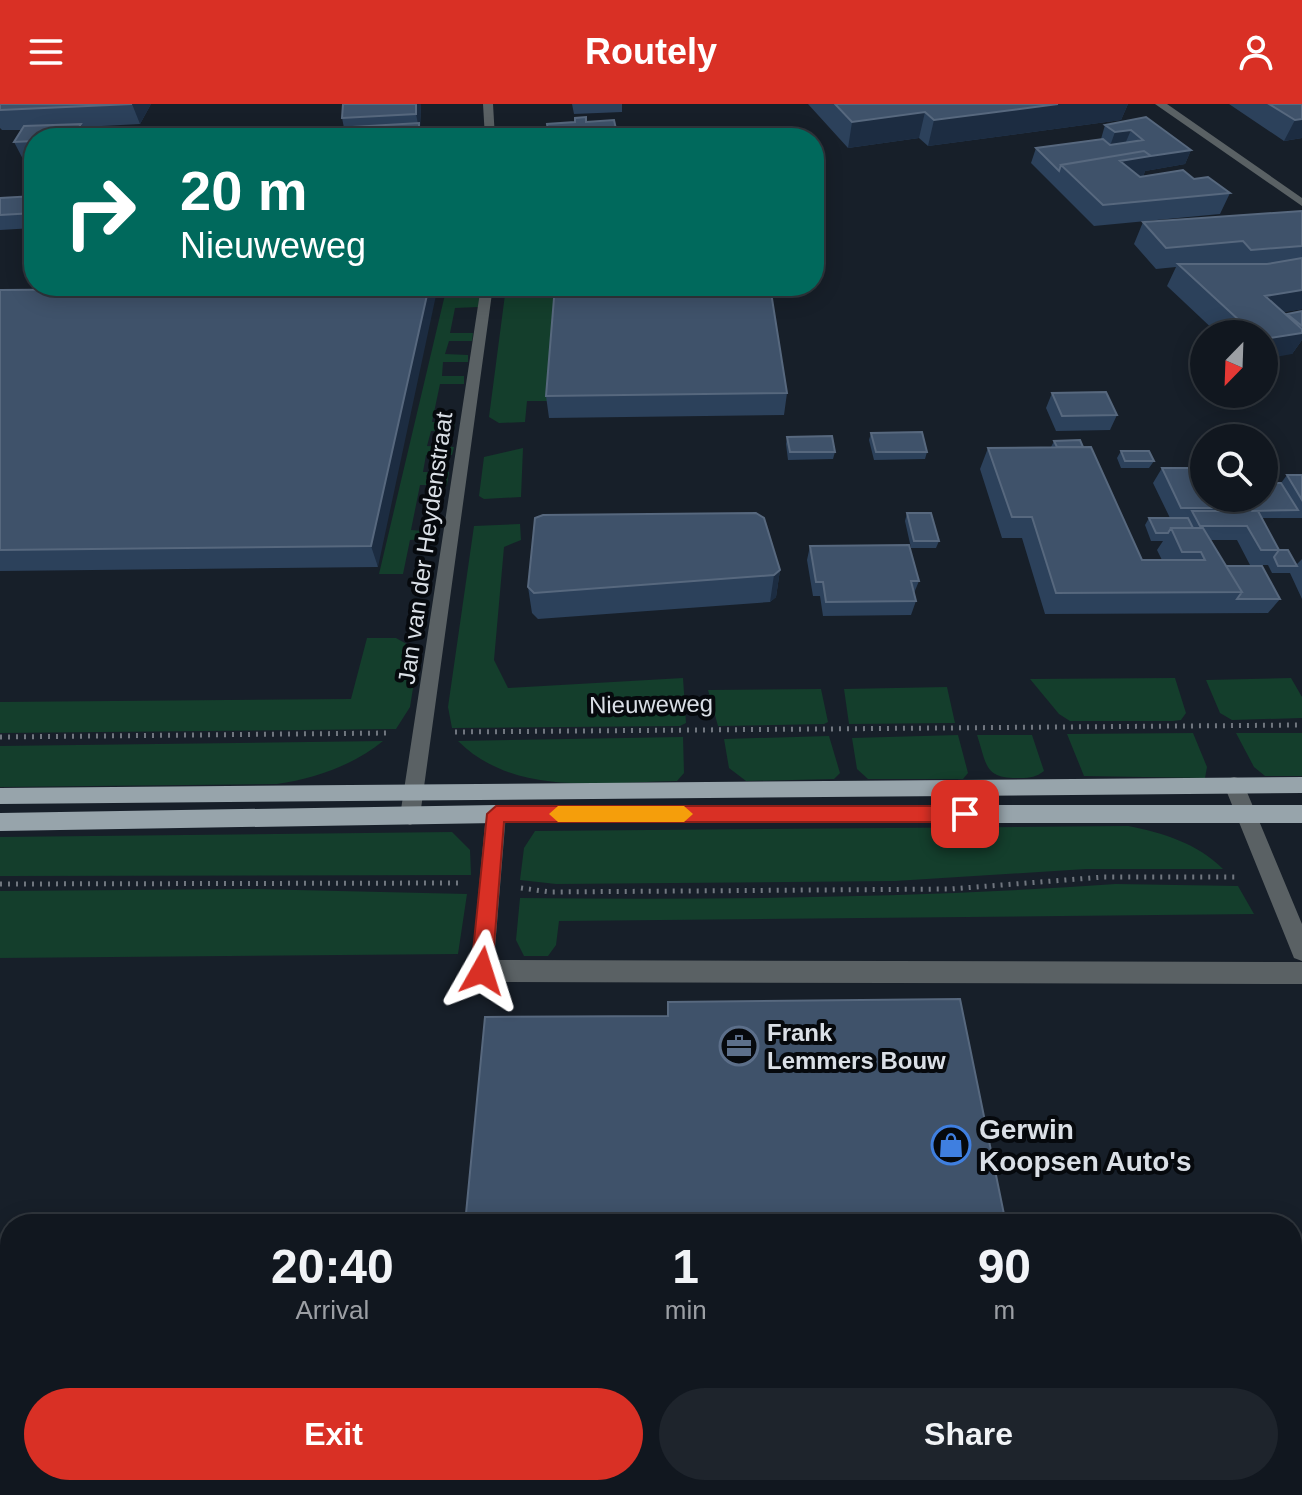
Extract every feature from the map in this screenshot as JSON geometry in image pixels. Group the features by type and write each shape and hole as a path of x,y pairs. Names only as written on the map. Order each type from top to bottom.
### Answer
{"main road":[{"path":"0,796 1302,785"},
{"path":"0,822 496,814 1302,814"}],"street":[{"path":"488,104 489,128"},
{"path":"1160,104 1302,203"},
{"name":"Jan van der Heydenstraat","path":"410,816 486,296"},
{"path":"1234,785 1302,951"},
{"path":"496,814 482,971 1302,973"}],"path":[{"name":"Nieuweweg","path":"0,737 1302,725"},
{"path":"0,884 387,881 491,884 550,892 581,892 951,889 1104,877 1271,877"}],"green space":[{"path":"445,296 480,296 478,307 455,308 450,333 473,333 472,341 449,341 445,354 468,355 468,362 443,362 442,376 464,376 464,384 440,384 432,422 455,422 454,431 431,431 427,446 454,447 452,455 426,455 423,472 449,472 447,485 420,485 411,530 438,532 438,538 410,540 403,574 379,574"},
{"path":"505,296 557,296 548,401 527,401 525,422 499,423 489,417"},
{"path":"523,448 521,497 484,499 479,496 484,457"},
{"path":"520,524 521,540 504,547 494,660 508,688 683,678 686,723 680,726 452,728 448,707 474,526"},
{"path":"367,638 396,638 419,651 410,707 396,729 0,733 0,702 351,699"},
{"path":"1175,678 1186,713 1181,720 1173,721 1070,721 1059,714 1030,679"},
{"path":"1291,678 1302,697 1302,718 1232,720 1220,713 1206,680"},
{"path":"947,687 955,723 849,724 844,689"},
{"path":"821,689 828,722 824,724 718,726 708,690"},
{"path":"1193,733 1207,767 1205,778 1084,776 1067,734"},
{"path":"1236,733 1302,733 1302,776 1265,776 1254,767"},
{"path":"958,735 968,773 963,779 868,779 857,769 852,738"},
{"path":"977,735 1032,735 1044,771 1024,778 1008,778 993,773"},
{"path":"829,736 840,773 834,779 746,781 729,768 724,739"},
{"path":"683,737 684,773 677,781 590,784 532,779 505,771 480,759 458,741"},
{"path":"383,741 333,770 277,784 0,787 0,746"},
{"path":"1128,826 1179,840 1202,852 1223,869 1086,869 895,881 556,884 520,880 524,848 535,831"},
{"path":"452,832 470,850 471,875 0,876 0,837"},
{"path":"1116,884 1238,886 1254,914 559,921 556,945 548,956 524,956 516,940 520,898 818,897"},
{"path":"249,889 467,894 458,954 0,958 0,891"}],"building":[{"path":"0,104 132,104 0,110"},
{"path":"343,104 416,104 416,114 342,118"},
{"path":"835,104 1058,104 934,120 925,112 852,122"},
{"path":"1269,104 1302,104 1302,119 1295,120"},
{"path":"586,117 586,122 614,120 616,128 548,128 547,124 575,122 575,118"},
{"path":"1146,117 1191,150 1151,156 1144,151 1061,165 1059,171 1036,148 1103,139 1110,145 1143,140 1131,130 1115,132 1105,125"},
{"path":"419,123 419,128 335,128"},
{"path":"81,124 79,128 24,128 24,142 14,142 24,126"},
{"path":"1144,151 1151,156 1120,161 1140,177 1183,170 1194,179 1208,177 1230,193 1103,205 1061,165"},
{"path":"24,197 24,214 0,215 0,198"},
{"path":"1302,211 1302,246 1251,250 1243,241 1166,248 1143,222"},
{"path":"1302,258 1302,290 1265,296 1302,329 1302,333 1278,337 1278,320 1239,320 1178,264 1267,264"},
{"path":"0,290 24,290 24,296 427,296 371,546 0,550"},
{"path":"554,296 772,296 787,393 546,396"},
{"path":"1302,311 1302,326 1287,314"},
{"path":"1106,392 1117,415 1062,416 1052,393"},
{"path":"922,432 927,452 876,452 871,433"},
{"path":"832,436 835,452 790,452 787,437"},
{"path":"1080,440 1083,447 1057,447 1054,441"},
{"path":"1091,447 1142,560 1205,560 1201,552 1182,552 1171,528 1203,528 1242,592 1056,593 1032,517 1012,517 988,448"},
{"path":"1121,451 1149,451 1154,461 1125,461"},
{"path":"1162,468 1190,468 1190,508 1181,508"},
{"path":"1287,475 1302,475 1302,500"},
{"path":"1278,483 1281,483 1298,510 1278,510"},
{"path":"1193,512 1259,512 1279,550 1261,550 1247,526 1200,526"},
{"path":"756,513 764,518 780,570 774,575 534,593 528,587 535,518 543,515"},
{"path":"907,513 931,513 939,541 914,541"},
{"path":"1149,518 1188,518 1193,528 1171,528 1168,533 1156,533"},
{"path":"909,545 919,581 911,581 916,601 826,602 823,582 816,582 810,546"},
{"path":"1279,550 1288,550 1297,566 1278,566 1274,557"},
{"path":"1226,566 1262,566 1280,599 1237,599 1242,592"},
{"path":"960,999 1004,1214 466,1214 485,1017 668,1016 668,1002"}],"slow traffic":[{"path":"558,814 684,814"}],"place":[{"name":"Frank Lemmers Bouw","path":"739,1046"},
{"name":"Gerwin Koopsen Auto's","path":"951,1145"}],"route":[{"path":"482,971 496,814 965,814"}]}
